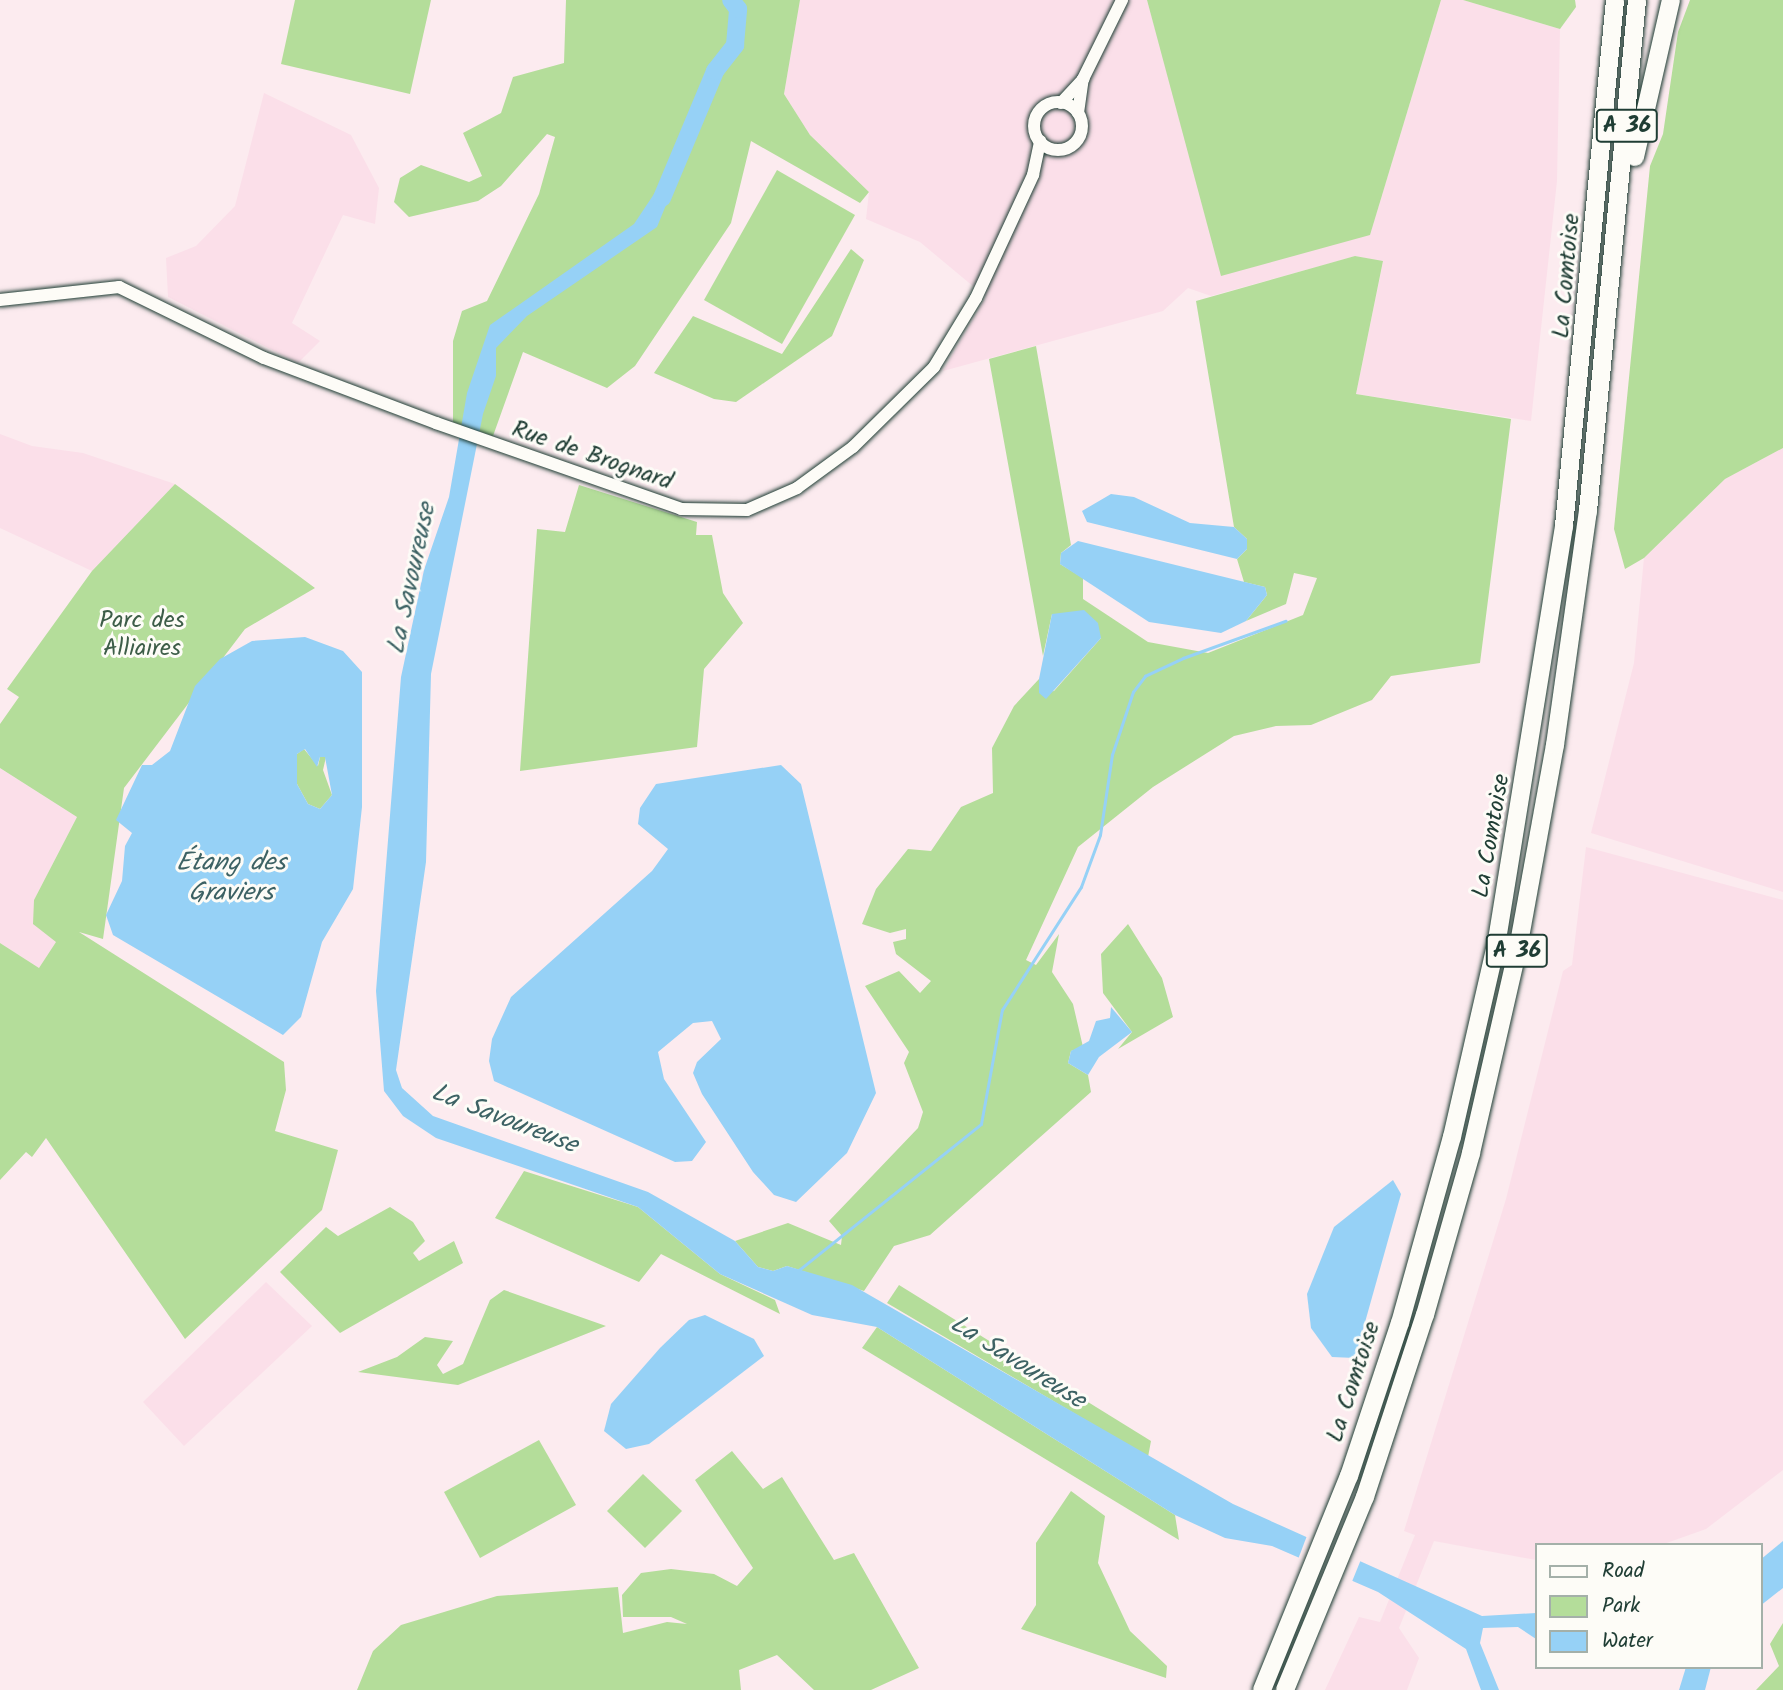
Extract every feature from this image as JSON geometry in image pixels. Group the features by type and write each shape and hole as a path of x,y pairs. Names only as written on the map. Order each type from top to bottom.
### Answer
{"highway":[{"path":"1604,0 1604,138"},
{"name":"La Comtoise","path":"1263,1688 1327,1531 1371,1411 1425,1238 1500,929 1562,548 1604,138 1615,0"},
{"name":"La Comtoise","path":"1286,1690 1348,1540 1446,1245 1519,943 1577,594 1616,252 1637,0"},
{"path":"1616,252 1650,78 1671,0"}],"street":[{"path":"1083,79 1078,113 1079,138 1056,150 1040,141 1038,114 1060,103 1083,79 1122,0"},
{"path":"1060,103 1078,113"},
{"name":"Rue de Brognard","path":"0,300 119,287 264,358 454,430 681,509 727,513 770,503 863,439 933,368 976,298 1033,175 1040,141"},
{"name":"Rue de Brognard","path":"1033,175 1056,150"}],"shaded area":[{"path":"800,0 1147,0 1163,57 1370,235 1441,0 1463,0 1560,29 1557,181 1531,421 1356,394 1383,262 1356,256 1211,296 1188,288 1163,311 943,371 986,297 920,242 866,219 869,192 810,135 784,94"},
{"path":"264,93 351,135 379,188 375,224 343,215 292,323 320,341 298,363 168,297 166,258 196,246 235,206"},
{"path":"0,434 32,446 83,453 175,484 92,571 0,528"},
{"path":"1783,448 1783,892 1591,833 1634,663 1644,558 1725,479"},
{"path":"0,768 77,817 34,900 57,941 39,968 0,943"},
{"path":"1586,847 1783,900 1783,1470 1706,1529 1667,1543 1534,1543 1534,1560 1434,1541 1399,1628 1419,1658 1407,1690 1325,1690 1359,1617 1380,1622 1415,1535 1404,1531 1506,1199 1563,971 1572,965"},
{"path":"266,1282 312,1326 184,1446 143,1402"}],"green space":[{"path":"295,0 431,0 410,94 281,64"},
{"path":"566,0 800,0 784,94 810,135 869,192 860,203 751,141 731,223 635,366 607,388 523,352 493,436 453,422 453,341 462,311 487,301 539,194 555,137 547,134 501,186 478,201 409,217 394,202 400,178 421,165 469,182 482,176 463,133 501,113 513,77 564,63"},
{"path":"1147,0 1441,0 1370,235 1221,276"},
{"path":"1463,0 1575,0 1576,7 1560,29"},
{"path":"1690,0 1783,0 1783,448 1725,479 1644,558 1625,569 1614,529 1650,166 1663,134 1678,32"},
{"path":"777,170 855,215 782,344 704,300"},
{"path":"851,249 864,260 832,336 736,402 714,399 654,373 693,316 782,354"},
{"path":"1355,256 1383,261 1356,394 1511,419 1480,663 1391,676 1372,700 1311,725 1276,726 1234,736 1153,787 1078,847 1026,960 1036,965 1059,934 1052,972 1073,1004 1083,1047 1071,1051 1068,1063 1088,1075 1091,1092 930,1235 894,1246 864,1291 787,1266 773,1271 758,1267 735,1241 788,1223 841,1245 842,1236 829,1221 918,1128 923,1112 904,1063 909,1052 865,986 899,971 920,993 931,981 896,954 893,942 906,939 906,929 890,933 862,924 876,889 908,849 931,851 961,807 993,793 992,748 1014,706 1039,679 1039,693 1054,691 1101,638 1052,614 1043,656 989,359 1036,346 1071,545 1061,553 1060,564 1083,578 1083,599 1148,642 1208,653 1303,615 1317,578 1294,573 1286,604 1246,621 1267,595 1265,587 1244,582 1237,559 1247,549 1247,539 1234,527 1196,301"},
{"name":"Parc des Alliaires","path":"175,484 315,588 245,629 124,788 103,939 79,932 284,1062 286,1090 275,1131 338,1150 322,1210 185,1339 46,1138 32,1157 26,1152 0,1180 0,943 39,968 56,942 33,924 34,900 77,817 0,768 0,724 19,697 7,689 92,571"},
{"path":"579,485 697,522 696,535 712,535 723,593 743,623 704,669 697,747 520,771 537,529 565,532"},
{"path":"304,749 318,766 320,757 326,757 323,770 332,795 320,809 308,804 297,784 297,754"},
{"path":"1128,924 1162,978 1173,1017 1118,1049 1132,1032 1103,993 1101,954"},
{"path":"524,1171 638,1207 720,1274 775,1300 780,1314 661,1254 639,1282 495,1218"},
{"path":"390,1207 413,1222 425,1241 413,1253 419,1261 454,1241 463,1263 340,1333 280,1272 326,1227 338,1236"},
{"path":"899,1285 1151,1441 1148,1457 887,1303"},
{"path":"504,1290 606,1326 458,1385 358,1372 397,1357 425,1337 453,1341 437,1365 443,1374 463,1364 490,1300"},
{"path":"877,1327 1175,1515 1179,1540 862,1348"},
{"path":"539,1440 576,1505 480,1558 444,1492"},
{"path":"732,1451 763,1489 782,1477 834,1560 854,1553 919,1668 871,1690 814,1690 777,1655 739,1670 741,1690 357,1690 373,1651 401,1625 497,1596 618,1587 623,1633 667,1622 687,1624 671,1617 623,1617 622,1595 641,1573 671,1569 714,1574 737,1586 753,1568 695,1480"},
{"path":"643,1474 682,1511 645,1548 607,1511"},
{"path":"1071,1491 1105,1516 1098,1563 1130,1631 1167,1666 1166,1678 1021,1629 1036,1605 1036,1543"},
{"path":"1783,1623 1783,1690 1756,1690 1779,1666 1770,1644"}],"water":[{"name":"La Savoureuse","path":"668,173 675,183 657,227 527,316 496,348 496,376 483,414 431,674 426,862 396,1070 402,1088 433,1116 648,1192 735,1241 758,1267 773,1271 787,1266 852,1285 1233,1504 1482,1616 1534,1613 1534,1638 1518,1627 1483,1628 1480,1643 1499,1690 1481,1690 1466,1649 1378,1592 1272,1546 1225,1538 1175,1515 877,1327 812,1315 720,1274 638,1207 436,1138 403,1116 384,1091 376,991 401,677 424,570 449,497 467,393 490,325 634,224"},
{"path":"1111,494 1134,497 1190,523 1234,527 1247,539 1247,549 1237,559 1087,522 1082,511"},
{"path":"1078,541 1265,587 1267,595 1246,621 1221,633 1149,622 1060,564 1061,553"},
{"path":"1084,610 1098,623 1101,638 1046,699 1039,693 1039,679 1052,614"},
{"name":"Étang des Graviers","path":"305,637 343,651 362,672 362,807 353,889 322,942 301,1017 283,1035 113,935 106,915 122,881 125,846 132,833 116,820 142,765 152,765 170,751 195,686 220,659 252,641","holes":["305,749 317,767 320,757 325,757 332,795 320,809 308,804 297,784 297,754"]},
{"path":"781,765 801,784 876,1093 847,1153 796,1202 774,1195 753,1172 702,1094 693,1073 697,1062 721,1039 712,1021 693,1023 658,1052 664,1079 706,1142 692,1161 675,1162 494,1081 489,1061 492,1039 511,997 652,871 668,849 638,824 640,808 656,784"},
{"path":"1111,1007 1132,1032 1099,1057 1088,1075 1068,1063 1071,1051 1089,1041 1096,1021 1110,1018"},
{"path":"1393,1180 1401,1194 1355,1358 1332,1357 1311,1328 1307,1294 1334,1227"},
{"path":"705,1315 754,1339 764,1356 649,1444 626,1449 604,1431 611,1404 660,1348 689,1320"},
{"path":"1783,1541 1783,1588 1762,1604 1762,1558"},
{"path":"1685,1669 1710,1669 1705,1690 1679,1690"}],"pier":[{"path":"1308,1533 1362,1557 1351,1584 1297,1562"}],"waterway":[{"name":"La Savoureuse","path":"662,198 715,71 735,45 738,9 731,0"},
{"path":"799,1270 981,1124 1002,1010 1081,887 1100,835 1112,755 1133,692 1145,676 1183,658 1285,621"}]}
